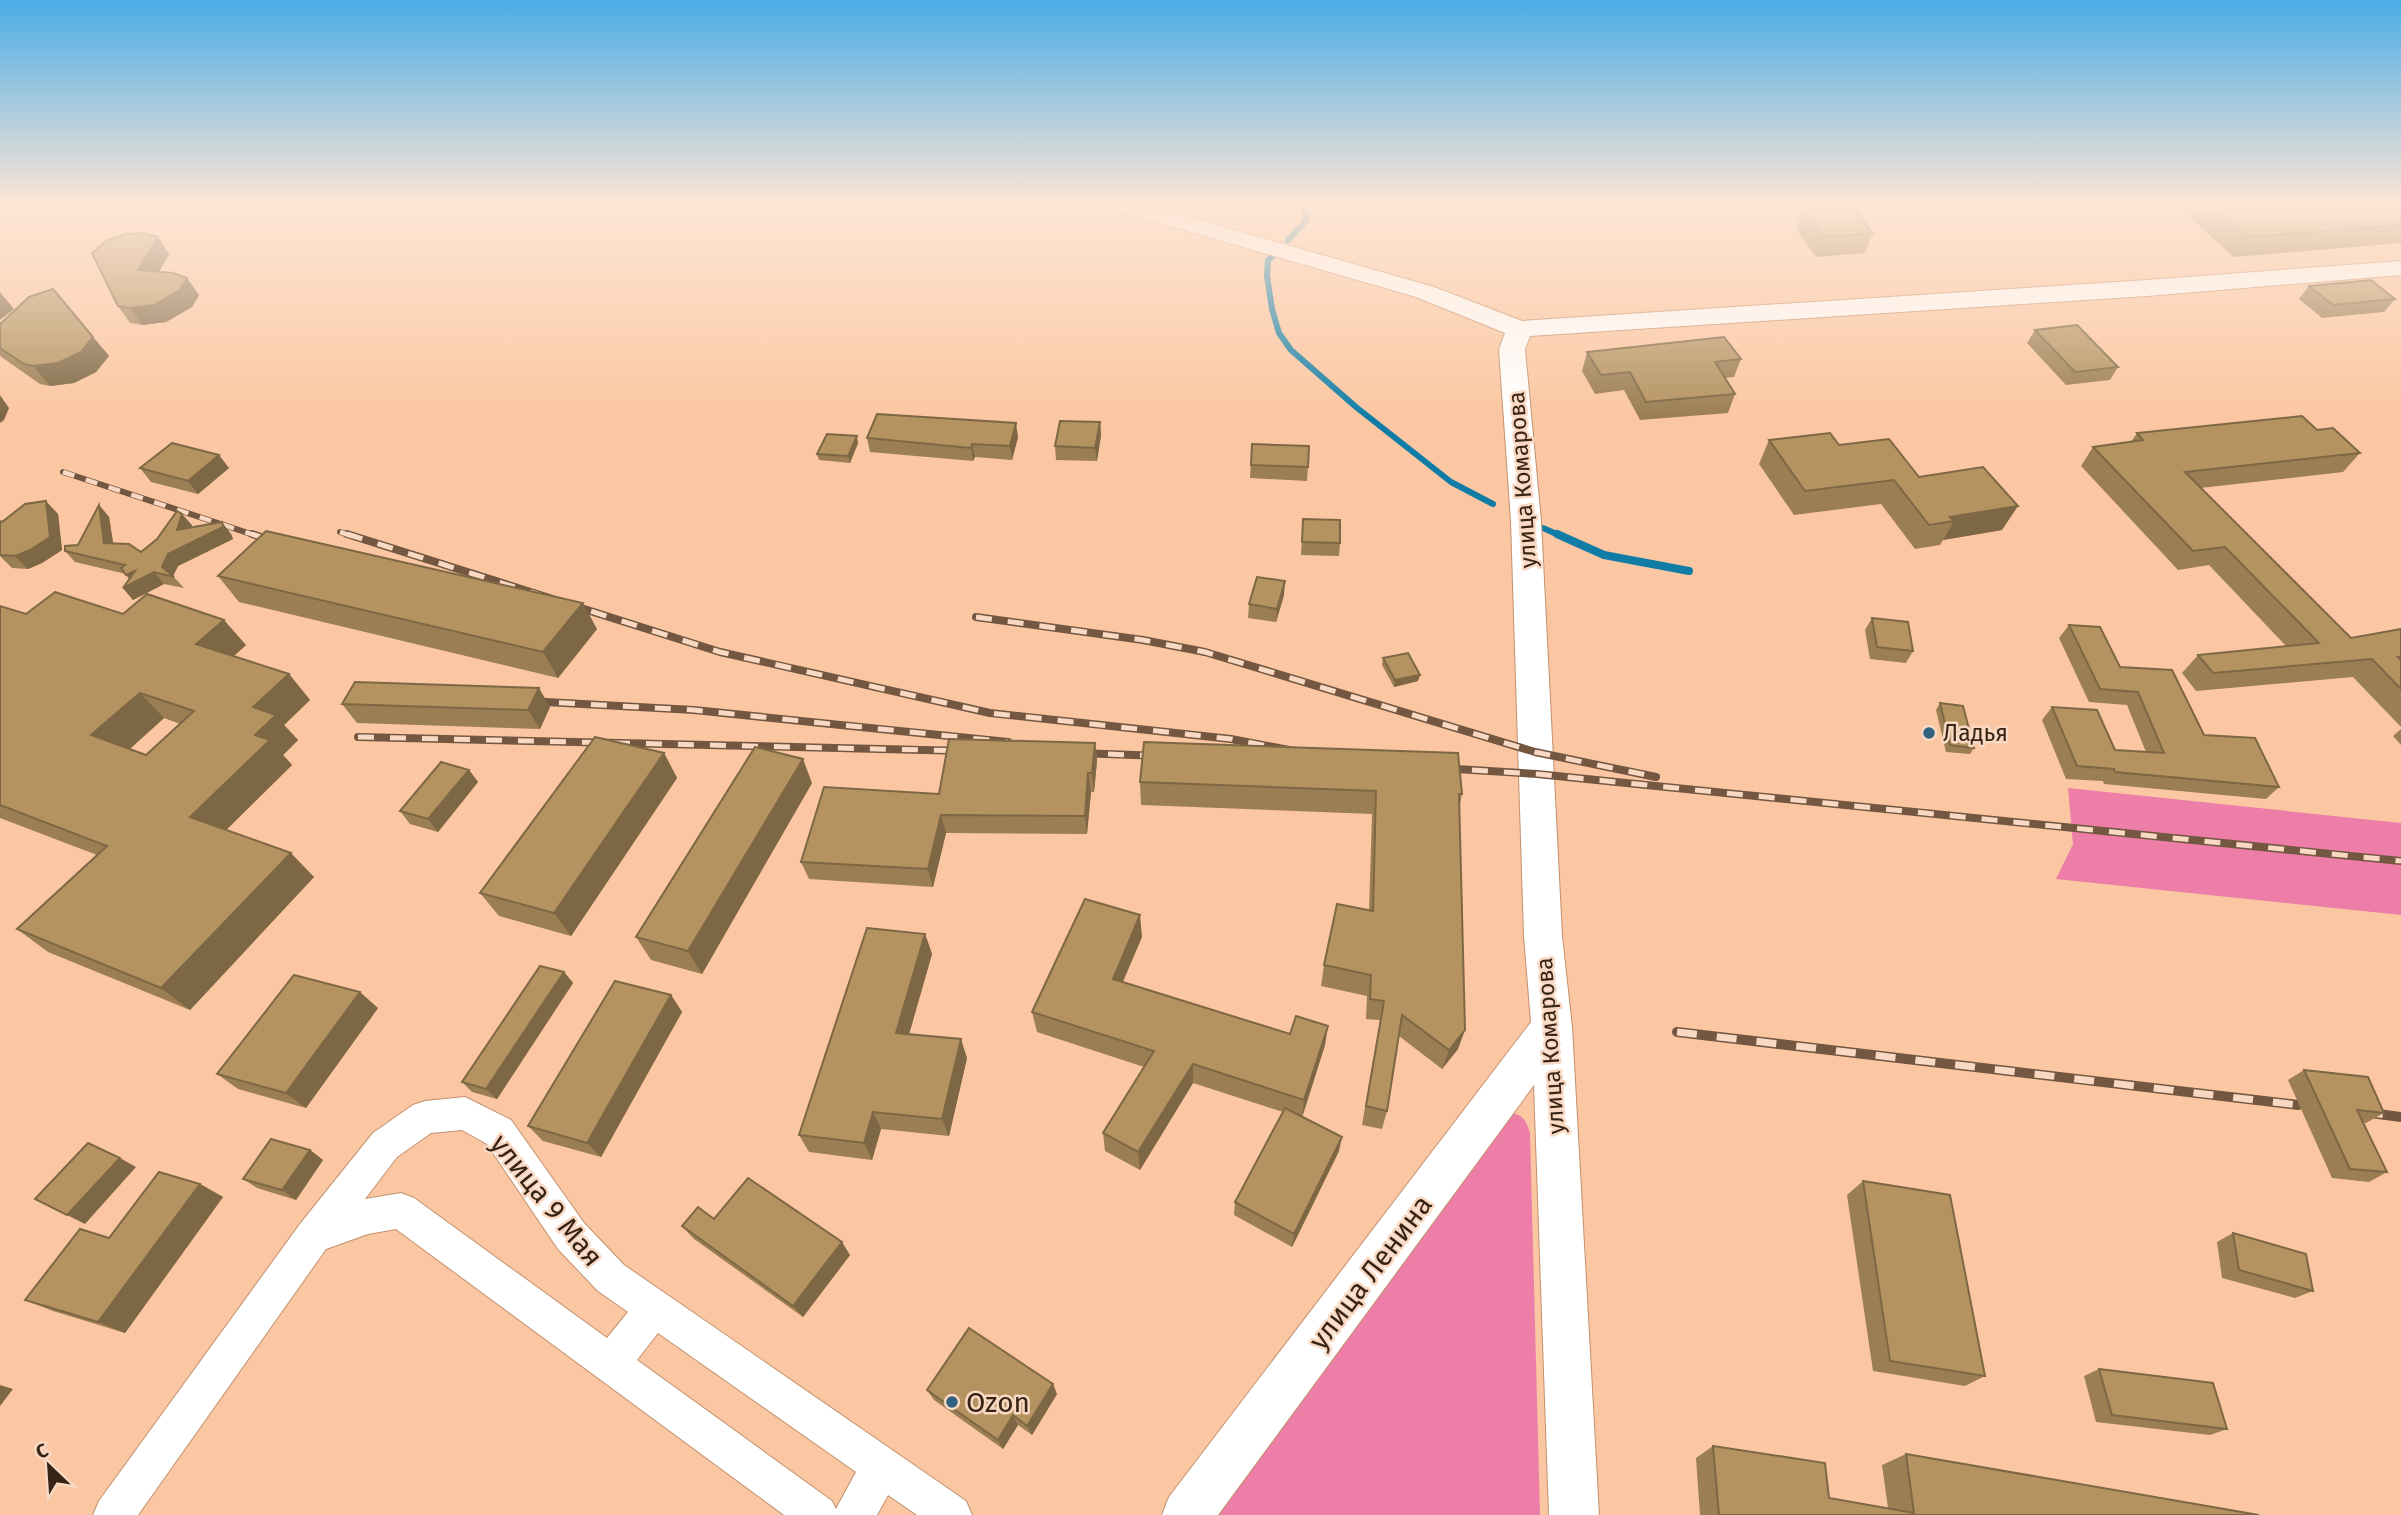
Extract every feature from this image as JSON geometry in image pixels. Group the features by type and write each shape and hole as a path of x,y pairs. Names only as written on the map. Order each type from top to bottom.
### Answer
{"street":[{"path":"1373,276 1402,284 1519,329 2302,276"},
{"name":"улица Комарова","path":"1519,329 1513,349 1527,521 1543,936 1552,1027 1574,1515"},
{"name":"улица Ленина","path":"1187,1515 1552,1027"},
{"name":"улица 9 Мая","path":"113,1515 313,1237 385,1145 425,1117 465,1113 499,1132 572,1236 611,1278 952,1515"},
{"path":"313,1237 353,1220 382,1212 401,1211 612,1362 818,1515"},
{"path":"612,1362 654,1308"},
{"path":"854,1515 883,1467"}],"shaded area":[{"path":"2068,788 2401,823 2401,915 2056,879 2073,844"},
{"path":"1504,1113 1522,1117 1530,1133 1540,1515 1217,1515"}],"building":[{"path":"103,276 181,276 187,278 180,290 154,305 130,308 118,306"},
{"path":"2371,280 2395,299 2333,305 2309,286"},
{"path":"53,289 93,337 81,352 58,363 33,366 24,364 0,348 0,324 29,297"},
{"path":"2077,325 2118,367 2075,372 2035,330"},
{"path":"1724,337 1741,359 1715,362 1735,394 1646,402 1630,372 1601,375 1587,352"},
{"path":"877,414 1016,423 1010,446 972,444 971,448 867,438"},
{"path":"2302,416 2317,430 2333,428 2360,453 2185,472 2351,638 2401,629 2401,657 2398,657 2401,660 2401,689 2372,659 2213,673 2198,655 2319,643 2225,547 2193,551 2093,447 2143,440 2137,433"},
{"path":"1060,421 1100,422 1095,448 1055,446"},
{"path":"1830,433 1839,445 1889,439 1919,477 1983,467 2018,506 1950,517 1954,521 1929,525 1894,480 1805,491 1769,440"},
{"path":"827,434 857,436 848,456 817,454"},
{"path":"172,443 219,455 188,481 140,468"},
{"path":"1252,444 1309,446 1308,467 1251,465"},
{"path":"46,501 50,537 15,556 0,555 0,521 25,504"},
{"path":"99,505 104,543 129,544 141,552 157,539 177,511 182,514 177,530 222,522 223,527 168,554 162,567 174,577 154,572 123,588 135,571 126,575 121,568 125,565 65,551 65,546 78,545"},
{"path":"1303,519 1340,520 1340,543 1302,542"},
{"path":"266,531 583,603 543,652 218,576"},
{"path":"1257,577 1285,581 1277,609 1249,604"},
{"path":"55,592 123,614 147,594 224,620 196,644 289,674 253,707 276,715 255,735 270,740 190,817 291,853 161,988 17,929 107,846 0,805 0,606 26,614","holes":["140,693 194,711 146,755 91,735"]},
{"path":"1872,618 1908,622 1913,651 1877,647"},
{"path":"2069,625 2100,627 2120,667 2172,670 2204,735 2255,738 2279,787 2077,766 2052,707 2097,710 2115,750 2164,753 2138,692 2100,689"},
{"path":"1408,653 1420,675 1395,680 1383,658"},
{"path":"355,682 539,688 528,710 342,704"},
{"path":"1940,703 1963,706 1974,748 1950,745"},
{"path":"595,737 664,753 554,913 480,893"},
{"path":"949,739 1095,743 1092,773 1088,773 1085,816 941,815 928,869 801,862 824,787 939,794"},
{"path":"1144,742 1458,753 1462,794 1459,794 1465,1030 1449,1050 1402,1015 1387,1111 1366,1106 1384,1001 1370,999 1371,975 1324,965 1337,904 1373,911 1376,791 1140,782"},
{"path":"755,747 803,759 688,951 636,937"},
{"path":"441,762 469,770 428,819 400,811"},
{"path":"1085,899 1140,915 1113,979 1290,1034 1296,1016 1328,1026 1304,1100 1193,1064 1138,1152 1103,1133 1154,1051 1032,1012"},
{"path":"867,928 925,934 896,1033 961,1039 942,1119 873,1112 864,1143 799,1135"},
{"path":"540,966 564,972 486,1089 462,1082"},
{"path":"294,975 360,992 286,1093 217,1074"},
{"path":"615,981 671,995 587,1143 528,1126"},
{"path":"2304,1070 2368,1077 2384,1113 2357,1110 2387,1172 2350,1169"},
{"path":"1285,1108 1342,1137 1294,1234 1235,1202"},
{"path":"271,1139 310,1150 282,1190 243,1179"},
{"path":"88,1143 120,1158 67,1215 35,1199"},
{"path":"159,1172 200,1184 98,1322 25,1300 80,1229 109,1238"},
{"path":"748,1178 842,1242 793,1306 682,1226 698,1207 714,1219"},
{"path":"1863,1181 1950,1195 1985,1376 1890,1361"},
{"path":"2233,1233 2306,1254 2313,1291 2239,1270"},
{"path":"969,1328 1053,1384 1027,1426 1013,1415 998,1440 927,1390"},
{"path":"2099,1369 2213,1383 2227,1429 2112,1415"},
{"path":"1713,1446 1825,1463 1829,1498 1914,1513 1906,1454 2259,1515 1719,1515"}],"waterway":[{"path":"1267,276 1279,333 1291,350 1356,407 1451,482 1493,504"},
{"path":"1543,528 1561,536"},
{"path":"1557,534 1604,555 1689,571"}],"railway":[{"path":"63,472 257,536"},
{"path":"340,532 352,536"},
{"path":"252,534 279,543"},
{"path":"347,534 720,652 990,713 1231,739 1289,750"},
{"path":"976,617 1143,640 1205,652 1535,752 1656,777"},
{"path":"527,701 694,710 1008,742"},
{"path":"358,737 967,751"},
{"path":"1076,753 1163,756"},
{"path":"1440,768 1537,774 2401,861"},
{"path":"1677,1032 2298,1105"},
{"path":"2363,1112 2401,1117"}],"place":[{"name":"Ладья","path":"1929,733"},
{"name":"Ozon","path":"952,1402"}]}
